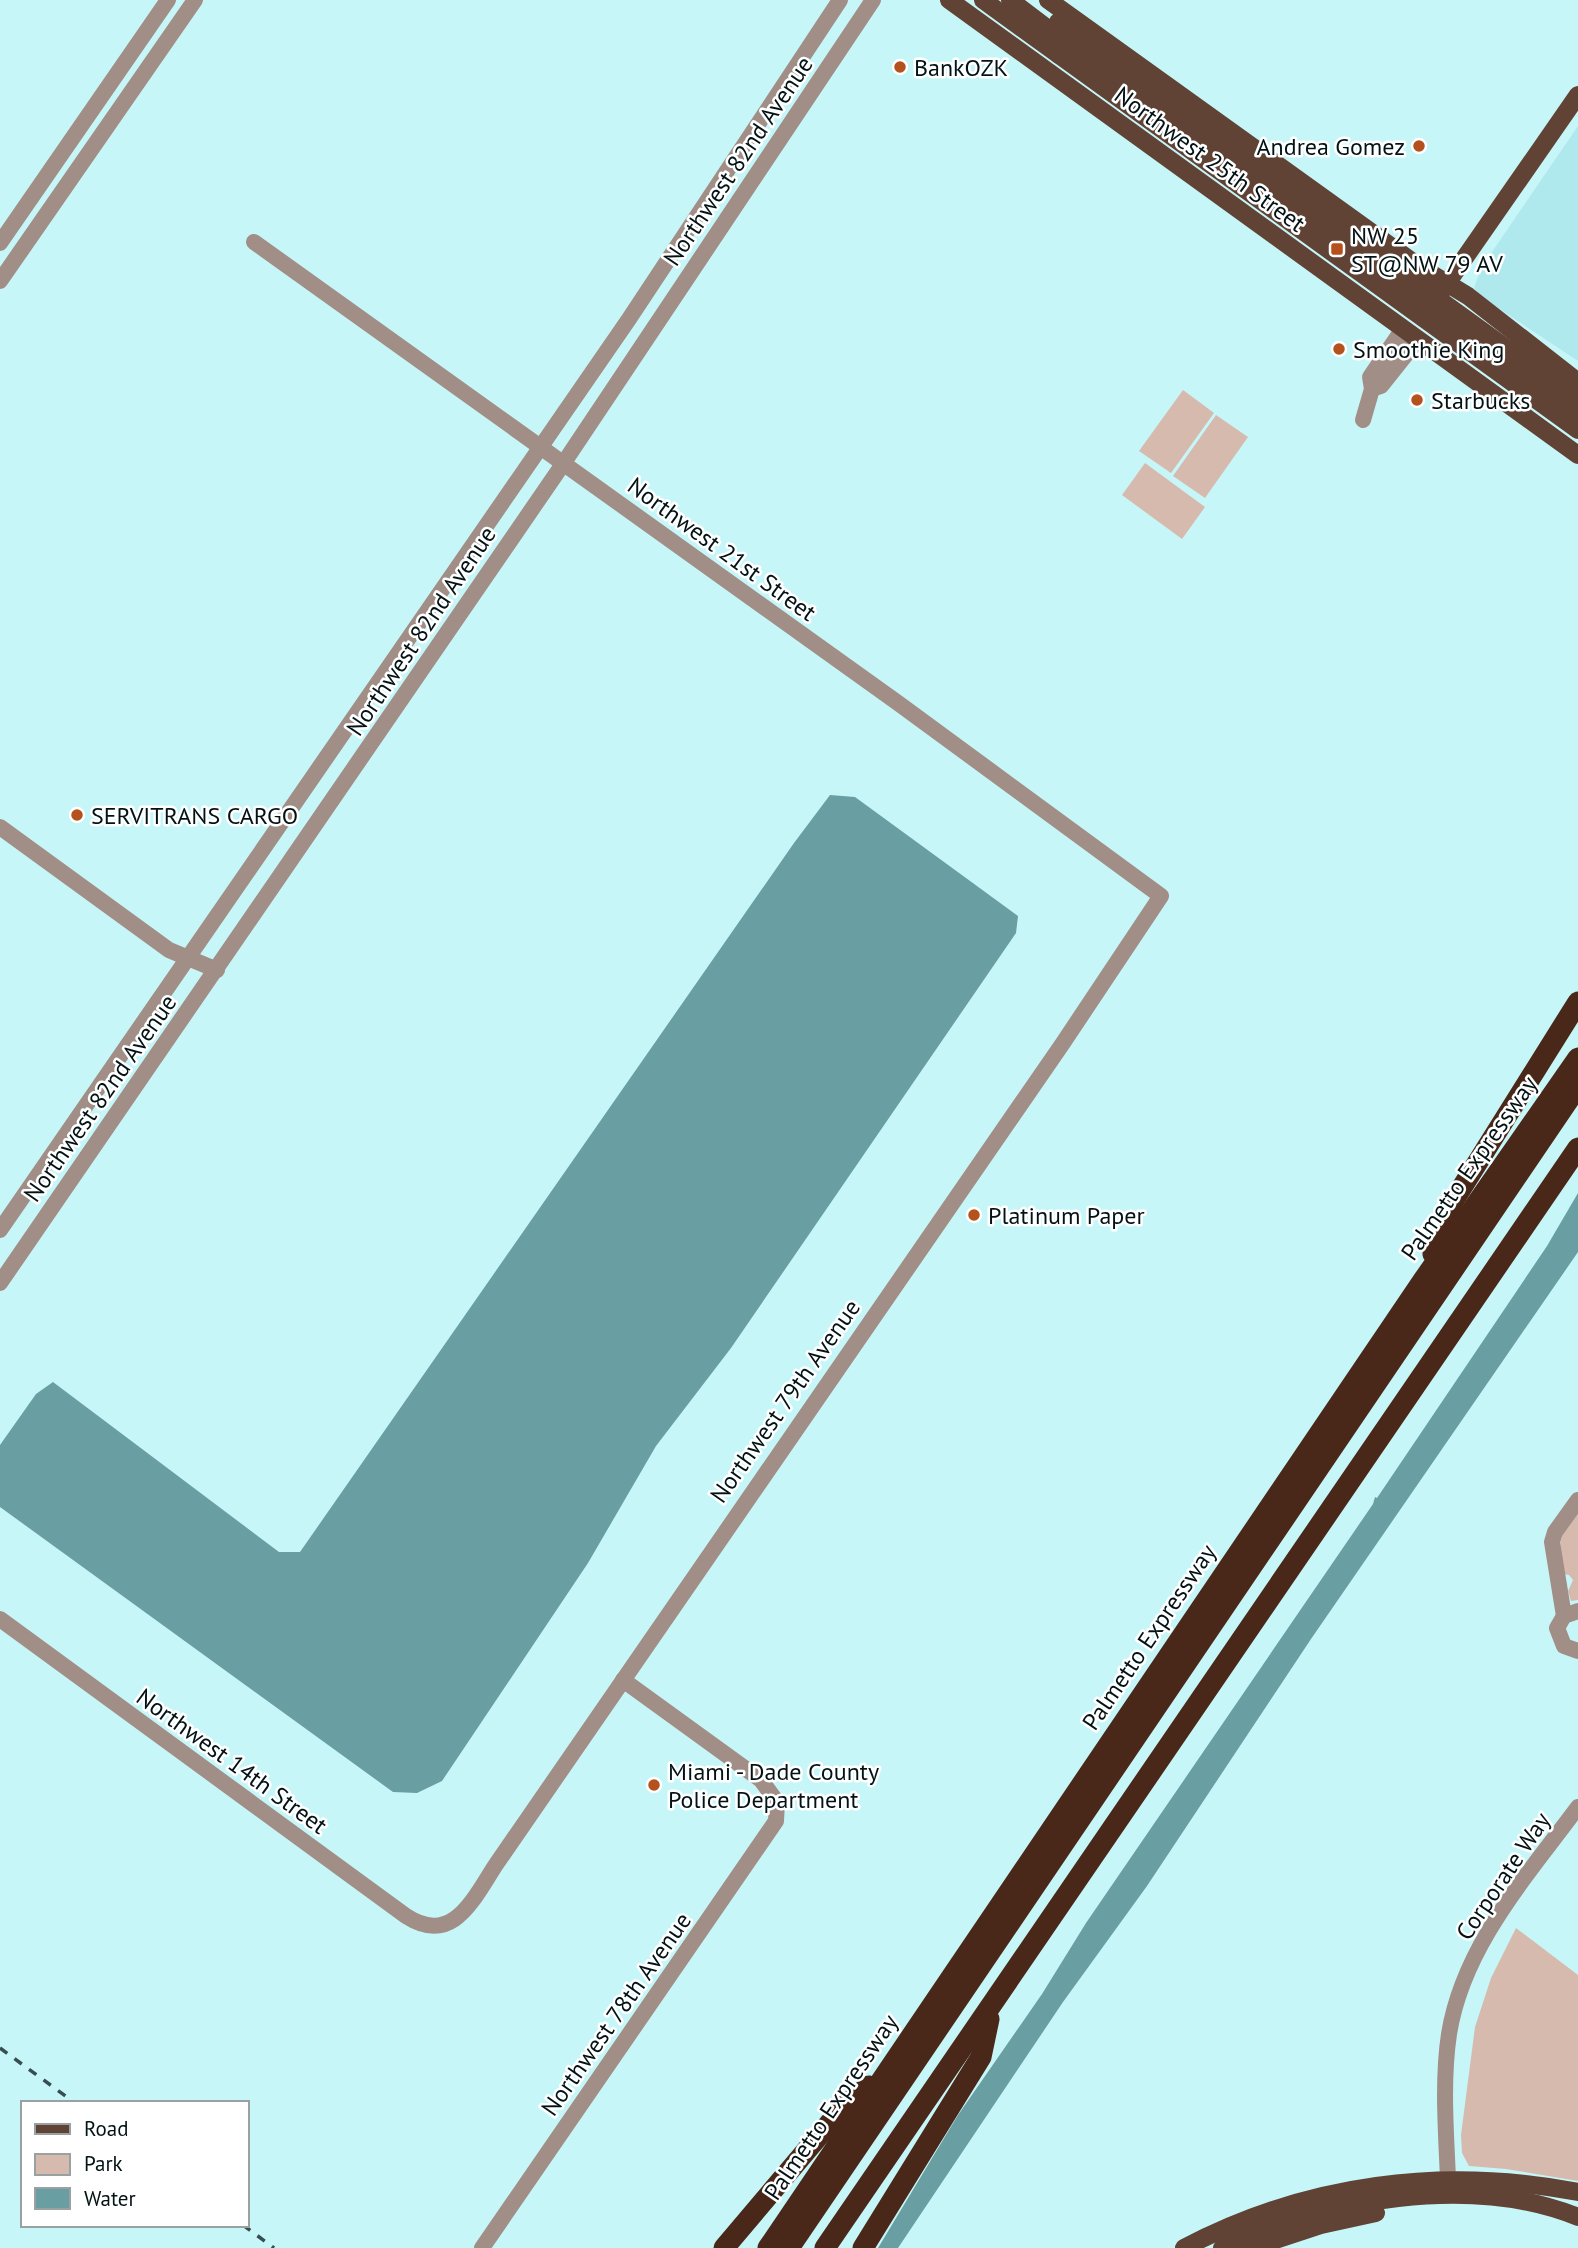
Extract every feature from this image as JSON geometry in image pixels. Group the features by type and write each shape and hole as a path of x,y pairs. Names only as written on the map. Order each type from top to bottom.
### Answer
{"highway":[{"path":"1424,1279 1448,1208 1578,1002"},
{"name":"Palmetto Expressway","path":"768,2248 1424,1279 1578,1058"},
{"path":"789,2248 1578,1086"},
{"path":"803,2248 1578,1107"},
{"path":"825,2248 1574,1156"},
{"path":"863,2248 981,2057 991,2007"},
{"path":"724,2248 845,2105 887,2071"}],"main road":[{"name":"Northwest 25th Street","path":"949,0 1578,455"},
{"path":"983,0 1578,430"},
{"path":"1010,0 1147,104 1578,414"},
{"path":"1028,0 1578,400"},
{"name":"Northwest 25th Street","path":"1048,0 1447,284 1468,296 1578,382"},
{"path":"1059,36 1089,46"},
{"path":"1411,335 1578,95"},
{"path":"1184,2248 1250,2218 1314,2197 1372,2186 1448,2187 1511,2182 1578,2192"},
{"path":"1222,2248 1256,2233 1326,2211 1448,2187 1534,2203 1578,2218"},
{"path":"1251,2248 1321,2225 1413,2209 1497,2209 1578,2218"}],"street":[{"path":"0,243 168,0"},
{"path":"0,281 195,0"},
{"name":"Northwest 82nd Avenue","path":"0,1230 540,447 840,0"},
{"name":"Northwest 82nd Avenue","path":"0,1283 563,464 873,0"},
{"path":"719,183 741,198"},
{"name":"Northwest 21st Street","path":"254,242 1161,896"},
{"path":"1363,420 1372,389 1370,377 1398,336 1411,335"},
{"path":"0,827 169,950 217,970"},
{"name":"Northwest 79th Avenue","path":"441,1926 458,1917 468,1906 1063,1044 1161,896"},
{"path":"1575,1653 1558,1635 1557,1628 1571,1613 1552,1542 1555,1532 1578,1500"},
{"name":"Northwest 14th Street","path":"0,1619 406,1916 426,1926 441,1926"},
{"name":"Northwest 78th Avenue","path":"482,2248 776,1821 777,1802 761,1780 623,1680"},
{"name":"Corporate Way","path":"1448,2187 1448,2050 1461,1989 1474,1958 1499,1914 1578,1807"}],"shaded area":[{"path":"1578,126 1578,361 1483,298 1474,288 1481,268"}],"green space":[{"path":"1183,390 1214,413 1171,473 1139,451"},
{"path":"1216,415 1248,437 1205,498 1173,476"},
{"path":"1145,463 1205,507 1182,539 1122,495"},
{"path":"1578,1510 1578,1600 1571,1601 1568,1591 1573,1580 1569,1575 1563,1574 1560,1546 1563,1533"},
{"path":"1516,1928 1578,1975 1578,2181 1469,2166 1462,2153 1461,2135 1475,2027 1491,1978"}],"water":[{"path":"830,795 855,797 1018,916 1016,933 731,1348 656,1446 588,1563 442,1781 417,1793 393,1792 0,1507 0,1445 36,1394 53,1382 279,1552 300,1552"},
{"path":"1578,1193 1578,1252 1311,1639 1147,1886 1063,2002 898,2248 878,2248 958,2115 1547,1246"}],"railway":[{"path":"0,2048 72,2101"},
{"path":"246,2227 274,2248"}],"place":[{"name":"BankOZK","path":"900,67"},
{"name":"Andrea Gomez","path":"1419,146"},
{"name":"NW 25 ST@NW 79 AV","path":"1337,249"},
{"name":"Smoothie King","path":"1339,349"},
{"name":"Starbucks","path":"1417,400"},
{"name":"SERVITRANS CARGO","path":"77,815"},
{"name":"Platinum Paper","path":"974,1215"},
{"name":"Miami - Dade County Police Department","path":"654,1785"}]}
